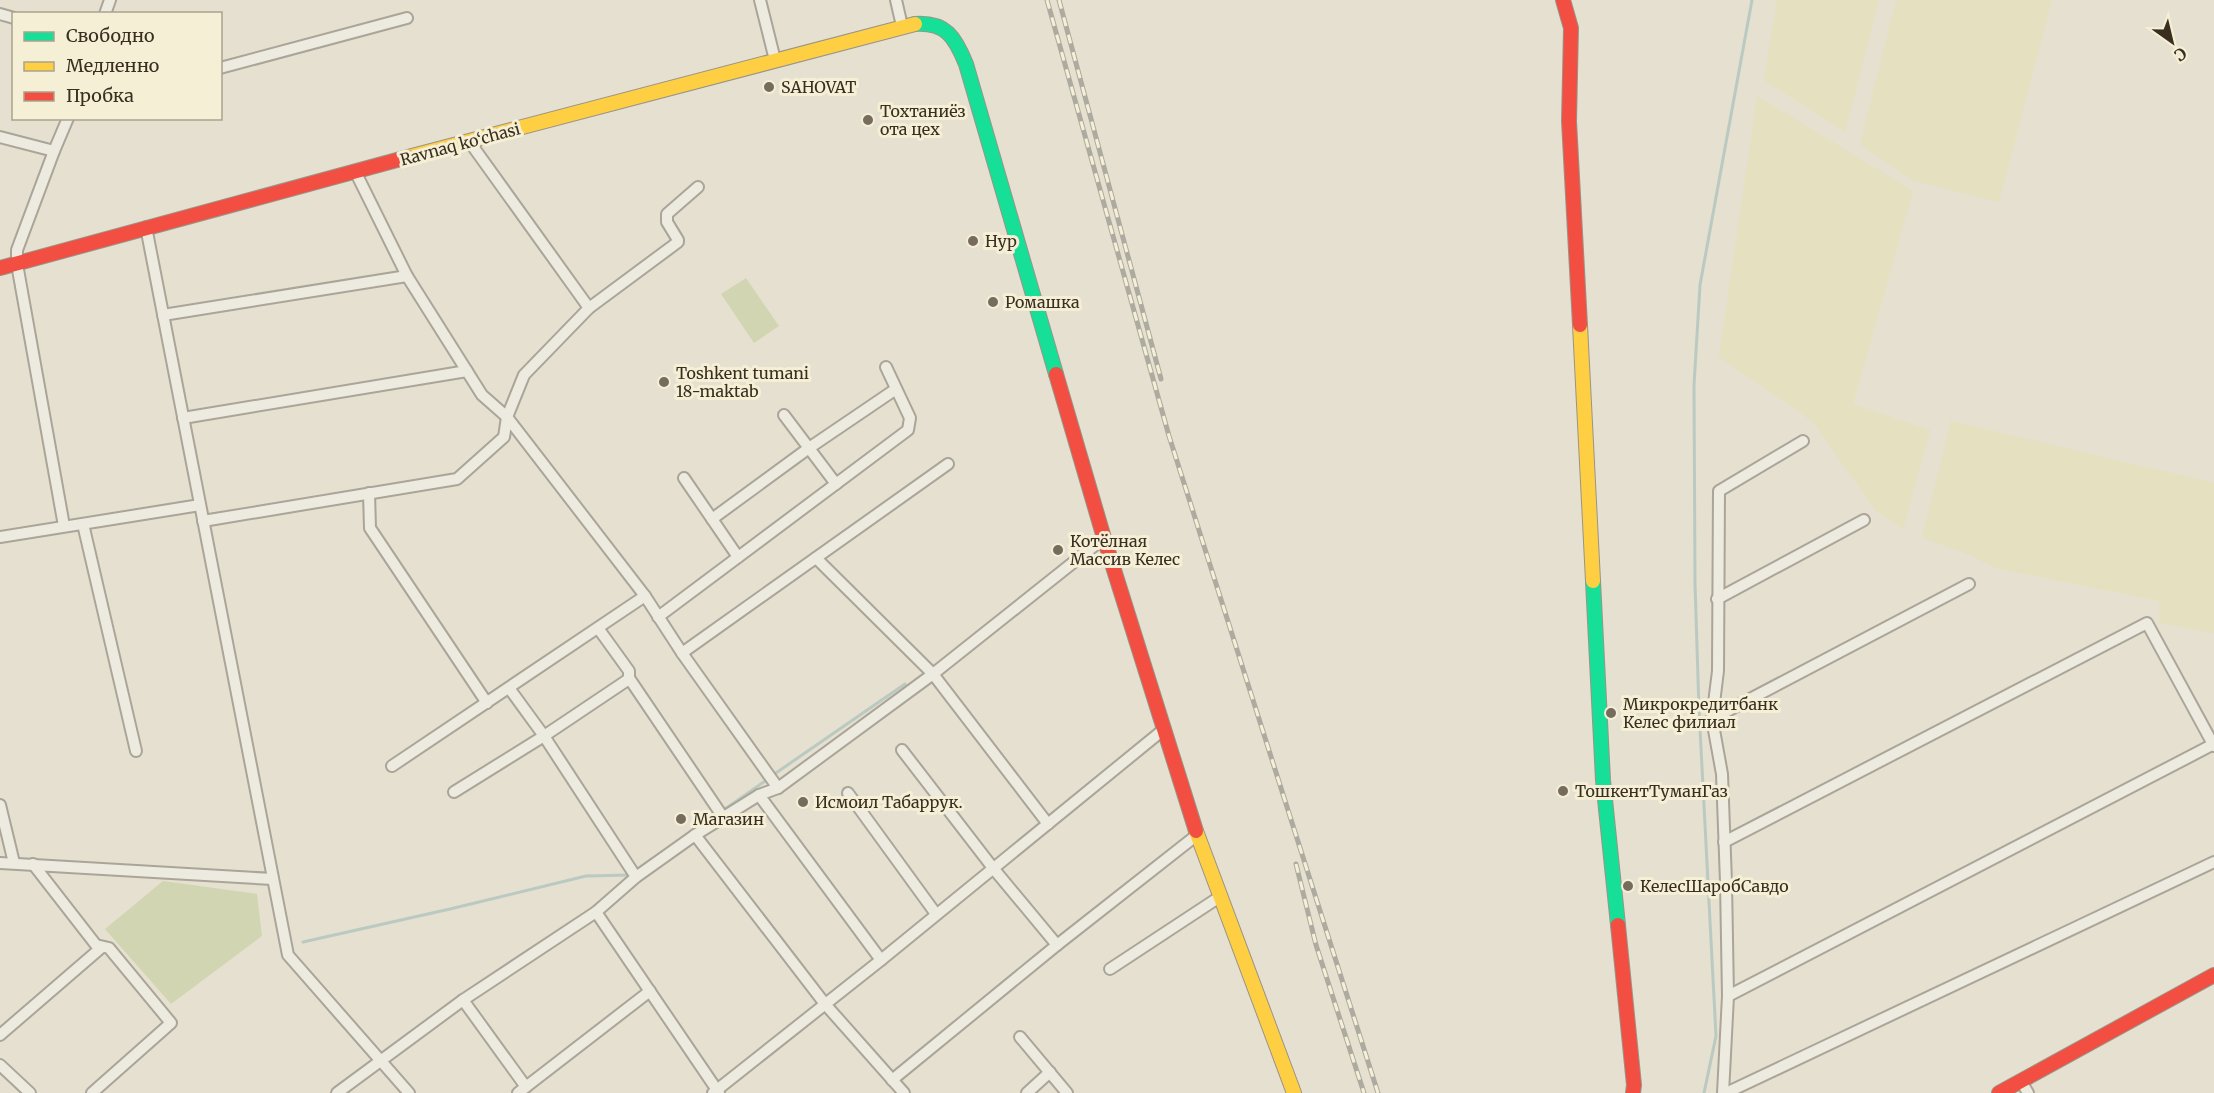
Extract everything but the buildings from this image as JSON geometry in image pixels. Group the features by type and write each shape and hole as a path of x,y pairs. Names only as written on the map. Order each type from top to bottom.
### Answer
{"street":[{"path":"760,0 775,60"},
{"path":"896,0 902,26"},
{"path":"1563,0 1571,28 1569,122 1603,780 1633,1093"},
{"path":"222,67 407,18"},
{"name":"Ravnaq ko‘chasi","path":"0,268 902,26 929,22 946,31 957,45 966,64 1104,538"},
{"path":"63,526 17,264 17,250 67,120"},
{"path":"0,137 54,151"},
{"path":"470,141 589,308"},
{"path":"355,171 407,276 482,395 507,417 645,596 682,653 778,788"},
{"path":"203,521 457,479 504,437 507,417 524,375 589,308 678,242 667,222 667,214 698,187"},
{"path":"146,227 288,954 409,1093"},
{"path":"163,315 407,276"},
{"path":"658,617 908,430 910,418 886,367"},
{"path":"183,418 467,371"},
{"path":"712,519 809,448 896,389"},
{"path":"784,416 836,484"},
{"path":"1803,441 1719,491 1718,671 1712,719 1722,774 1728,996 1725,1093 2214,862"},
{"path":"682,653 948,464"},
{"path":"684,478 738,557"},
{"path":"369,493 370,528 487,703"},
{"path":"0,537 200,505"},
{"path":"1717,599 1864,520"},
{"path":"83,524 136,751"},
{"path":"337,1093 463,1000 596,912 636,877 695,835 759,795 778,788 933,674 1104,538 1197,835 1294,1093"},
{"path":"816,558 933,674 1048,824"},
{"path":"1712,719 1969,584"},
{"path":"392,766 645,596"},
{"path":"1724,842 2147,623 2213,746 1728,996"},
{"path":"598,628 629,671 629,678 723,817"},
{"path":"454,792 544,736 629,678"},
{"path":"509,688 544,736 636,877"},
{"path":"596,912 716,1092 1163,730"},
{"path":"902,750 993,868 1057,945"},
{"path":"848,793 936,914"},
{"path":"759,795 880,960"},
{"path":"0,806 14,863"},
{"path":"695,835 825,1004 904,1093"},
{"path":"892,1080 1057,945 1197,835"},
{"path":"0,862 273,879"},
{"path":"33,864 96,945 109,948 171,1023 92,1093"},
{"path":"1110,969 1221,896"},
{"path":"0,1035 102,947"},
{"path":"1999,1093 2024,1087 2214,975"},
{"path":"463,1000 522,1090 650,991"},
{"path":"1020,1037 1067,1093"},
{"path":"0,1065 30,1093"},
{"path":"1027,1093 1050,1072"}],"shaded area":[{"path":"1777,0 1879,0 1845,132 1764,80"},
{"path":"1896,0 2052,0 1999,202 1911,180 1860,144"},
{"path":"1757,96 1913,191 1853,404 1930,430 1903,529 1876,511 1812,421 1719,357"},
{"path":"1951,421 2214,483 2214,633 2159,623 2159,601 1995,568 1968,554 1922,538"}],"green space":[{"path":"746,278 779,326 754,343 721,294"},
{"path":"163,881 257,894 262,936 171,1004 105,929"}],"waterway":[{"path":"1704,1093 1716,1036 1699,710 1695,584 1694,385 1700,285 1752,0"},
{"path":"773,775 905,684"},
{"path":"702,825 768,779"},
{"path":"635,871 652,859"},
{"path":"303,942 586,876 630,875"}],"railway":[{"path":"1047,0 1169,436 1378,1093"},
{"path":"1059,0 1161,379"},
{"path":"1296,864 1316,945 1364,1093"}],"traffic: fast":[{"path":"915,24 934,26 948,33 958,46 966,64 1056,374"},
{"path":"1593,581 1603,780 1618,925"}],"traffic: slow":[{"path":"408,157 915,24"},
{"path":"1580,325 1593,581"},
{"path":"1196,831 1294,1093"}],"traffic: jam":[{"path":"1563,0 1571,28 1569,121 1580,325"},
{"path":"0,268 408,157"},
{"path":"1056,374 1104,538 1196,831"},
{"path":"1618,925 1633,1093"},
{"path":"1999,1093 2214,975"}],"place":[{"name":"SAHOVAT","path":"769,87"},
{"name":"Тохтаниёз ота цех","path":"868,120"},
{"name":"Нур","path":"973,241"},
{"name":"Ромашка","path":"993,302"},
{"name":"Toshkent tumani 18-maktab","path":"664,382"},
{"name":"Котёлная Массив Келес","path":"1058,550"},
{"name":"Микрокредитбанк Келес филиал","path":"1611,713"},
{"name":"ТошкентТуманГаз","path":"1563,791"},
{"name":"Исмоил Табаррук.","path":"803,802"},
{"name":"Магазин","path":"681,819"},
{"name":"КелесШаробСавдо","path":"1628,886"}]}
